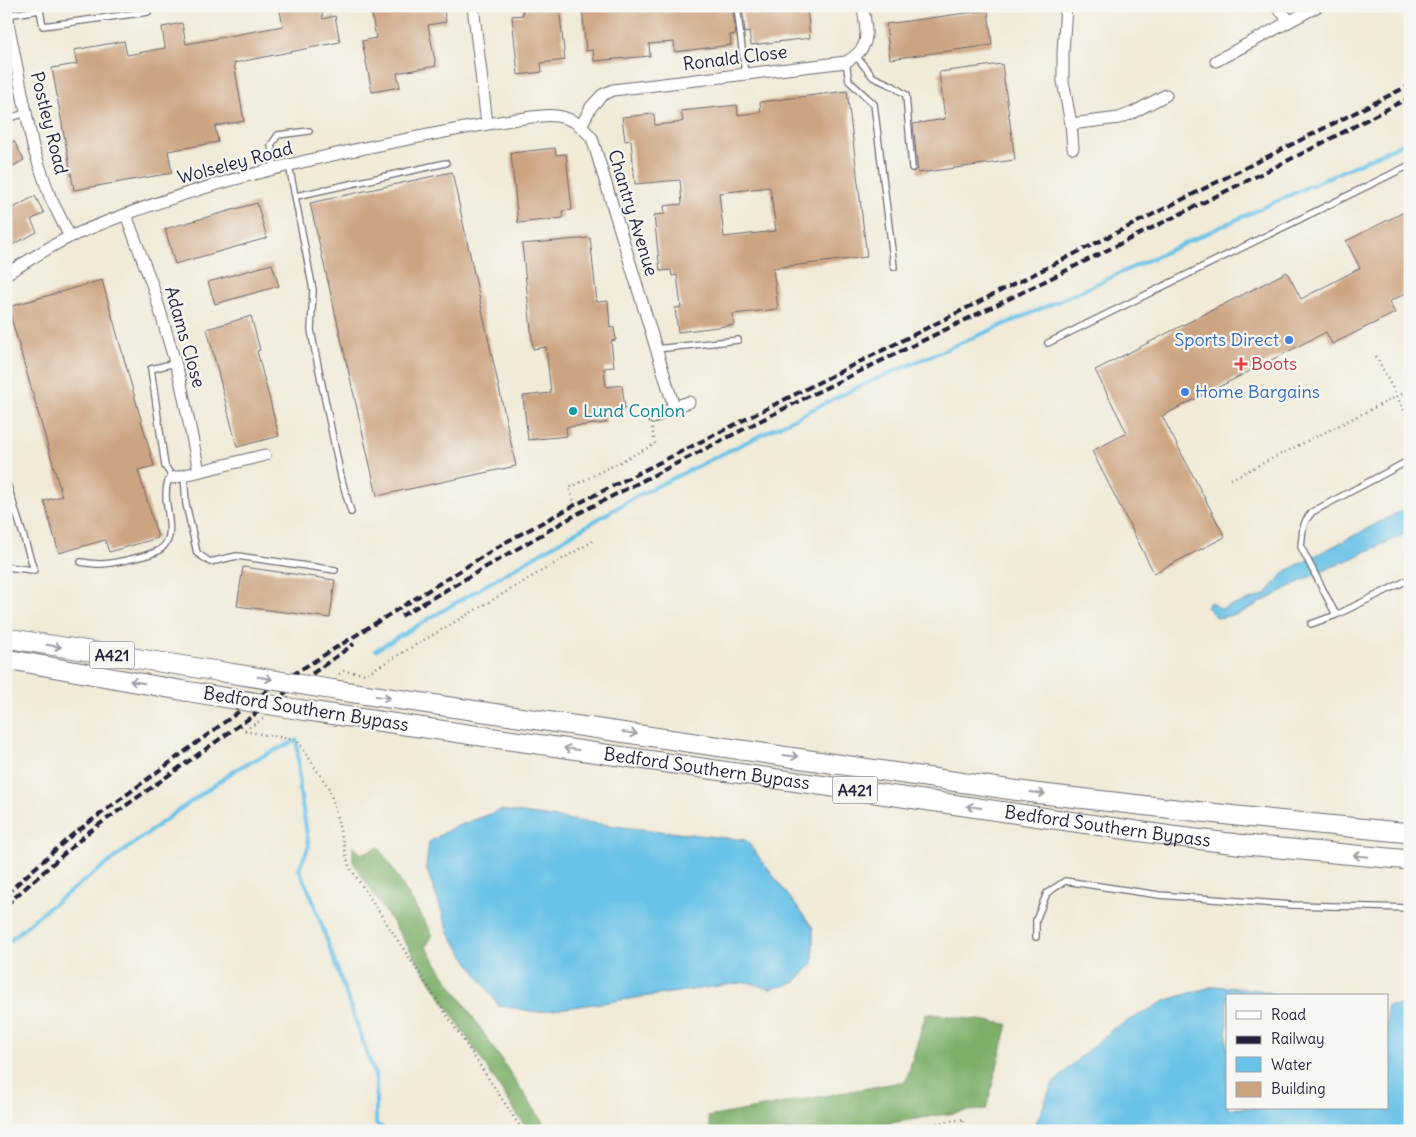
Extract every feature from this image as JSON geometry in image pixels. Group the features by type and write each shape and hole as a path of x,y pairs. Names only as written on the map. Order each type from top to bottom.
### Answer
{"highway":[{"name":"Bedford Southern Bypass","path":"6,638 217,671 335,683 1034,793 1410,833"},
{"name":"Bedford Southern Bypass","path":"6,659 302,710 1171,836 1410,860"}],"street":[{"path":"473,6 487,124 546,115 565,118 581,126"},
{"path":"851,59 863,49 867,34 863,6"},
{"path":"1066,6 1063,81 1071,124 1073,148"},
{"path":"1276,6 1290,21"},
{"path":"1216,61 1318,6"},
{"name":"Postley Road","path":"6,14 33,147 50,197 70,237"},
{"name":"Ronald Close","path":"581,126 591,107 602,95 613,90 851,59"},
{"path":"1071,124 1119,118 1166,95"},
{"name":"Wolseley Road","path":"6,274 70,237 194,191 289,165 398,140 487,124"},
{"name":"Chantry Avenue","path":"581,126 592,138 674,407"},
{"name":"Adams Close","path":"126,215 153,287 180,379 198,471"},
{"path":"653,418 674,407 689,402"},
{"path":"179,476 264,455"}],"lane":[{"path":"6,14 40,8 43,26 148,12 147,6"},
{"path":"737,6 745,74"},
{"path":"851,59 873,77 893,86 906,95 912,168"},
{"path":"851,59 849,81 874,104 894,267"},
{"path":"6,118 26,113"},
{"path":"275,169 271,145 278,135 309,131"},
{"path":"296,196 446,163"},
{"path":"289,165 313,290 311,330 341,476 351,512"},
{"path":"1048,343 1410,165"},
{"path":"656,349 738,340"},
{"path":"175,363 151,369 165,466 179,476 197,553 210,562 237,556 335,570"},
{"path":"1336,614 1301,547 1306,520 1312,512 1410,460"},
{"path":"81,562 101,564 120,562 158,551 165,545 169,536 166,487 168,481 179,476"},
{"path":"6,480 34,570 6,567"},
{"path":"1311,624 1410,579"},
{"path":"1036,937 1036,920 1047,893 1065,881 1159,895 1292,905 1410,908"}],"path":[{"path":"1376,356 1410,422"},
{"path":"1231,479 1410,390"},
{"path":"575,505 569,488 655,444 652,430 653,418"},
{"path":"335,683 344,672 366,674 593,541"},
{"path":"268,716 243,731 297,740 330,790 349,866 523,1131"},
{"path":"882,1131 964,1119 960,1131"}],"green space":[{"path":"353,846 362,854 379,847 433,935 426,947 547,1128 553,1131 528,1131 353,862"},
{"path":"926,1013 1008,1024 986,1110 967,1111 839,1131 711,1131 708,1117 906,1081"}],"water":[{"path":"1410,503 1410,532 1303,580 1239,614 1218,618 1206,607 1210,602 1221,609 1265,595 1286,571 1401,511"},
{"path":"501,810 622,827 746,840 813,928 813,963 794,983 770,989 747,982 538,1012 499,1006 450,935 426,867 429,842 452,828"},
{"path":"1214,986 1260,990 1274,994 1226,994 1226,1110 1388,1110 1388,1006 1410,1005 1410,1131 1033,1131 1052,1085 1080,1057 1113,1029 1167,1000"}],"building":[{"path":"279,6 321,6 323,19 335,16 340,42 234,63 244,121 215,126 218,142 168,151 172,173 74,190 52,68 77,64 74,50 124,41 127,55 165,48 162,27 182,23 186,44 283,26"},
{"path":"390,6 443,6 446,22 428,25 436,66 397,73 400,87 372,92 362,41 376,38 371,10"},
{"path":"522,6 559,6 565,60 541,63 542,72 518,75 512,16 523,15"},
{"path":"732,6 736,34 730,35 731,45 675,52 674,42 649,44 650,56 594,61 593,50 586,51 582,7"},
{"path":"742,6 807,6 810,38 751,45 749,32 745,33"},
{"path":"988,10 992,45 890,59 886,24"},
{"path":"1002,64 1015,160 918,173 913,124 945,119 939,72"},
{"path":"847,91 867,257 773,268 778,309 733,314 734,325 678,332 675,308 681,307 677,275 672,276 671,270 660,271 654,215 665,214 664,206 682,204 680,180 635,184 631,140 625,141 622,117 654,114 655,125 677,123 683,121 681,111 737,105 738,115 761,112 760,102","holes":["770,187 776,231 724,237 719,193"]},
{"path":"14,141 24,160 6,170 6,145"},
{"path":"555,148 556,155 566,154 572,210 562,211 563,218 518,223 511,153"},
{"path":"452,172 516,466 377,496 310,203"},
{"path":"35,196 44,213 31,220 37,232 6,248 6,212"},
{"path":"257,203 267,238 175,264 165,229"},
{"path":"1410,209 1410,291 1389,302 1395,313 1332,344 1326,332 1162,416 1225,537 1154,573 1092,451 1127,433 1095,370 1287,272 1301,299 1360,268 1346,241"},
{"path":"590,238 597,302 608,301 610,328 614,327 616,340 611,341 614,367 604,368 606,387 622,385 625,408 616,413 606,414 606,423 566,427 567,436 528,440 523,396 551,393 546,347 533,349 522,244"},
{"path":"272,264 279,286 215,304 208,282"},
{"path":"102,280 154,466 138,470 158,538 109,552 105,540 59,553 44,501 62,496 8,307"},
{"path":"251,316 260,350 257,351 279,436 237,447 207,329"},
{"path":"243,567 335,580 330,618 237,606"}],"waterway":[{"path":"376,650 637,496 860,386 1059,301 1410,140"},
{"path":"6,944 44,911 238,768 297,740 300,792 309,846 299,869 312,898 376,1078 376,1124 387,1131"}],"railway":[{"path":"6,894 72,835 268,690 506,542 575,505 1410,85"},
{"path":"401,616 579,513 813,394 1311,149 1410,97"},
{"path":"6,905 90,831 354,644"}],"place":[{"name":"Sports Direct","path":"1289,340"},
{"name":"Boots","path":"1241,364"},
{"name":"Home Bargains","path":"1185,392"},
{"name":"Lund Conlon","path":"573,411"}]}
